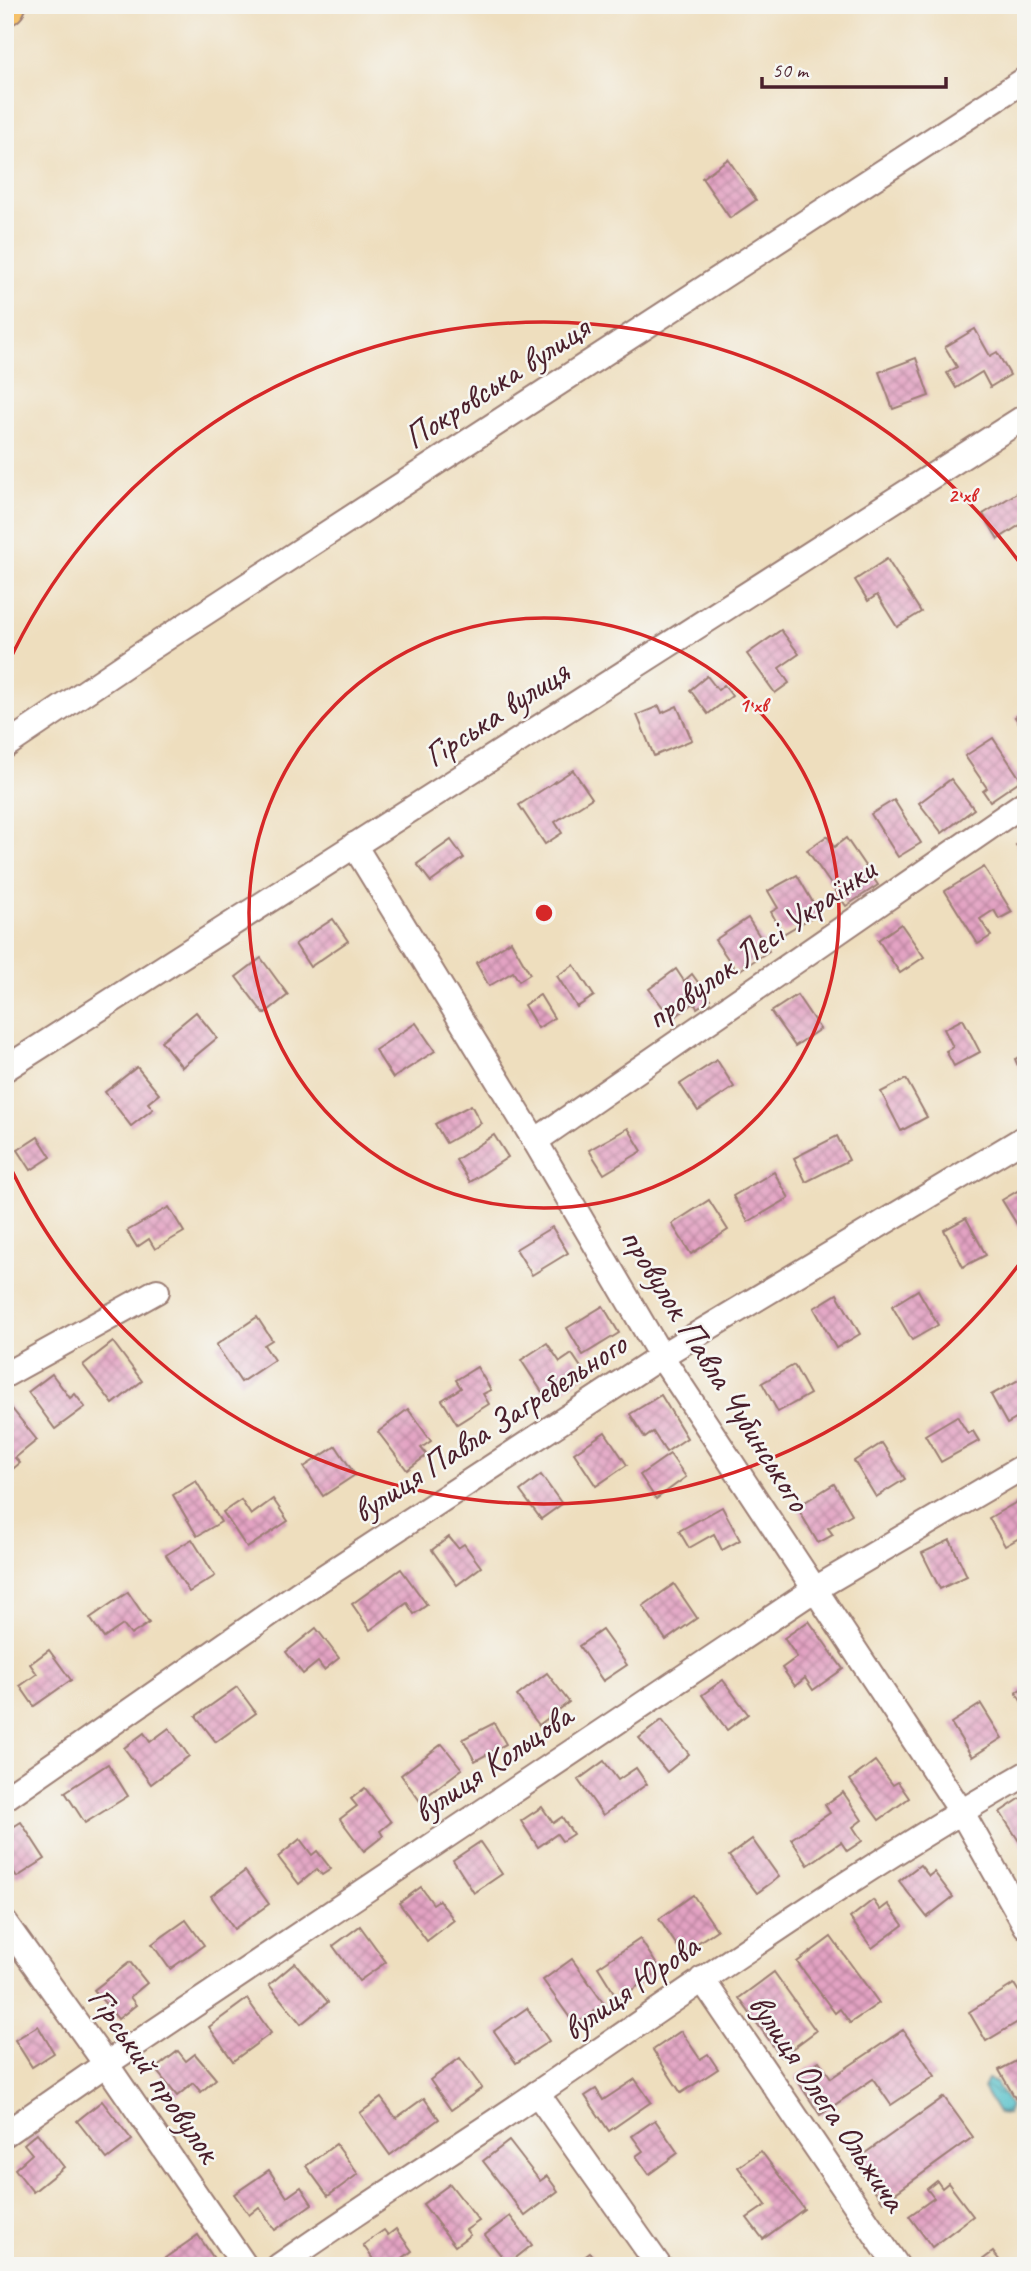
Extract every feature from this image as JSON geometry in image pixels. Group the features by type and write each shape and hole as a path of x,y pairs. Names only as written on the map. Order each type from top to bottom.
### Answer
{"street":[{"name":"Покровська вулиця","path":"5,746 1026,79"},
{"name":"Гірська вулиця","path":"5,1069 1026,416"},
{"name":"провулок Лесі Українки","path":"535,1141 1026,802"},
{"name":"провулок Павла Чубинського","path":"354,845 535,1141 661,1356 961,1811 1026,1926"},
{"name":"вулиця Павла Загребельного","path":"5,1798 298,1594 661,1356 1026,1137"},
{"path":"5,1375 157,1291"},
{"name":"вулиця Кольцова","path":"5,2134 816,1588 1026,1465"},
{"name":"вулиця Юрова","path":"279,2266 354,2213 537,2094 702,1979 961,1811 1026,1774"},
{"name":"Гірський провулок","path":"5,1923 245,2266"},
{"name":"вулиця Олега Ольжича","path":"702,1979 897,2266"},
{"path":"537,2094 659,2266"}],"water":[{"path":"987,2080 996,2083 1010,2106 1007,2114 998,2113 983,2088"}],"building":[{"path":"728,159 756,200 730,218 702,178"},
{"path":"975,329 990,356 997,352 1010,375 990,387 982,372 956,388 947,373 957,367 945,347"},
{"path":"916,358 929,396 893,409 879,372"},
{"path":"1020,491 1026,500 1026,521 998,539 983,514"},
{"path":"887,559 921,612 897,627 877,595 868,601 855,580"},
{"path":"781,630 799,654 779,668 789,683 775,693 747,654"},
{"path":"707,676 718,690 724,685 732,696 708,714 690,690"},
{"path":"659,706 662,713 677,706 692,740 654,756 637,715"},
{"path":"1026,710 1026,734 1015,717"},
{"path":"993,738 1021,780 990,801 983,791 987,788 965,756"},
{"path":"573,770 592,798 555,822 562,833 545,844 519,805"},
{"path":"951,779 974,809 942,833 919,803"},
{"path":"894,800 921,843 898,857 871,814"},
{"path":"827,836 834,847 846,838 878,885 846,906 807,850"},
{"path":"1026,839 1026,860 1016,845"},
{"path":"451,840 464,858 431,882 417,864"},
{"path":"984,867 1012,912 999,919 994,910 980,919 991,936 978,944 945,891"},
{"path":"797,875 819,913 783,934 771,912 778,908 768,891"},
{"path":"748,918 769,951 737,972 715,940"},
{"path":"333,919 348,941 310,967 295,944"},
{"path":"901,924 924,957 900,973 878,940"},
{"path":"511,941 530,974 519,981 513,972 489,986 476,963"},
{"path":"261,958 288,995 264,1014 236,977"},
{"path":"574,965 594,996 577,1007 557,976"},
{"path":"676,969 684,981 692,974 710,999 697,1008 694,1003 672,1019 649,989"},
{"path":"540,995 554,1018 538,1028 524,1005"},
{"path":"797,995 820,1029 795,1046 771,1012"},
{"path":"196,1012 217,1038 182,1067 161,1041"},
{"path":"963,1019 980,1052 954,1066 946,1051 953,1047 944,1029"},
{"path":"416,1023 435,1051 393,1078 375,1050"},
{"path":"1026,1054 1026,1085 1015,1059"},
{"path":"717,1060 734,1087 698,1111 680,1084"},
{"path":"137,1067 159,1094 148,1103 153,1109 131,1126 105,1092"},
{"path":"906,1079 927,1117 901,1131 881,1092"},
{"path":"471,1105 481,1123 446,1143 435,1124"},
{"path":"628,1128 642,1151 604,1174 589,1150"},
{"path":"494,1135 508,1157 470,1182 456,1160"},
{"path":"837,1136 849,1160 806,1182 794,1158"},
{"path":"38,1137 51,1157 31,1170 18,1150"},
{"path":"774,1172 789,1198 748,1222 733,1196"},
{"path":"1026,1186 1026,1239 1002,1200"},
{"path":"709,1200 728,1230 691,1254 672,1224"},
{"path":"169,1207 184,1232 155,1249 149,1239 137,1247 127,1231"},
{"path":"966,1218 986,1255 963,1267 944,1230"},
{"path":"552,1227 568,1253 532,1275 516,1249"},
{"path":"918,1290 938,1325 912,1340 892,1306"},
{"path":"837,1294 860,1334 836,1348 814,1308"},
{"path":"603,1306 619,1333 583,1355 567,1328"},
{"path":"257,1317 272,1340 264,1345 274,1360 241,1382 216,1345"},
{"path":"113,1342 142,1381 113,1404 83,1365"},
{"path":"547,1343 560,1362 572,1354 586,1375 548,1401 521,1360"},
{"path":"794,1365 810,1394 778,1412 762,1383"},
{"path":"477,1367 491,1390 483,1394 489,1404 457,1424 442,1400 461,1388 456,1380"},
{"path":"52,1374 70,1398 75,1394 85,1407 55,1429 28,1392"},
{"path":"1022,1378 1026,1385 1026,1413 1007,1424 991,1395"},
{"path":"661,1395 687,1438 666,1452 653,1432 645,1438 630,1414"},
{"path":"5,1400 37,1440 15,1458 20,1463 8,1473 5,1470"},
{"path":"408,1409 431,1441 421,1448 427,1455 407,1470 378,1432"},
{"path":"957,1416 968,1434 973,1431 979,1441 941,1462 925,1435"},
{"path":"605,1432 627,1465 596,1486 574,1453"},
{"path":"882,1443 905,1479 876,1497 854,1461"},
{"path":"336,1446 355,1475 323,1496 304,1467"},
{"path":"670,1454 686,1477 656,1499 640,1475"},
{"path":"541,1475 562,1504 541,1519 520,1491"},
{"path":"196,1481 221,1522 197,1536 173,1495"},
{"path":"834,1484 852,1514 828,1528 833,1535 818,1543 797,1507"},
{"path":"273,1499 288,1521 247,1548 223,1512 241,1500 251,1515"},
{"path":"1022,1499 1026,1506 1026,1534 1005,1546 989,1518"},
{"path":"722,1507 740,1540 722,1550 714,1534 689,1548 679,1531"},
{"path":"449,1537 458,1548 464,1544 481,1567 457,1585 432,1550"},
{"path":"192,1539 215,1576 189,1592 166,1555"},
{"path":"950,1540 967,1576 940,1589 922,1553"},
{"path":"401,1569 427,1605 414,1614 407,1603 370,1630 352,1604"},
{"path":"674,1584 697,1618 666,1640 643,1606"},
{"path":"128,1592 149,1623 131,1635 123,1625 104,1638 90,1618"},
{"path":"809,1621 843,1669 813,1690 805,1678 795,1686 782,1668 797,1657 784,1638"},
{"path":"316,1628 339,1658 324,1670 318,1662 303,1674 286,1652"},
{"path":"602,1630 627,1665 603,1681 579,1646"},
{"path":"49,1650 71,1680 34,1706 20,1686 37,1674 30,1664"},
{"path":"547,1673 569,1702 539,1725 517,1696"},
{"path":"723,1680 748,1714 727,1730 702,1695"},
{"path":"1026,1686 1026,1710 1016,1692"},
{"path":"237,1687 256,1713 216,1742 196,1716"},
{"path":"981,1704 1002,1738 972,1757 951,1723"},
{"path":"662,1720 689,1754 667,1772 639,1738"},
{"path":"494,1723 506,1744 475,1761 463,1739"},
{"path":"169,1728 189,1756 151,1784 124,1748 144,1733 150,1742"},
{"path":"442,1744 462,1769 420,1801 401,1775"},
{"path":"604,1761 618,1780 636,1768 647,1784 603,1815 578,1780"},
{"path":"875,1761 893,1785 898,1782 909,1798 879,1820 850,1780"},
{"path":"108,1764 128,1796 85,1823 65,1792"},
{"path":"365,1788 391,1822 380,1831 383,1836 364,1851 340,1819 357,1806 351,1799"},
{"path":"843,1792 862,1820 853,1827 862,1841 847,1851 841,1842 808,1865 791,1839 830,1813 825,1805"},
{"path":"1024,1796 1026,1798 1026,1852 1000,1812"},
{"path":"542,1807 553,1823 562,1817 573,1834 562,1841 557,1834 538,1847 521,1821"},
{"path":"21,1822 45,1859 17,1877 5,1858 5,1832"},
{"path":"300,1839 312,1855 317,1851 331,1869 322,1875 317,1869 299,1884 278,1857"},
{"path":"752,1839 779,1877 757,1893 729,1856"},
{"path":"480,1842 502,1874 474,1893 453,1860"},
{"path":"920,1865 929,1876 934,1872 953,1897 927,1917 899,1881"},
{"path":"245,1871 269,1904 234,1929 211,1896"},
{"path":"421,1887 433,1904 439,1900 454,1920 427,1941 399,1903"},
{"path":"693,1895 717,1930 682,1953 659,1919"},
{"path":"873,1900 880,1910 888,1904 903,1925 872,1948 850,1918"},
{"path":"186,1920 204,1945 170,1969 152,1944"},
{"path":"360,1926 386,1962 359,1981 333,1946"},
{"path":"831,1937 879,2003 850,2023 840,2009 835,2013 797,1962"},
{"path":"640,1939 661,1971 618,1999 598,1967"},
{"path":"572,1959 604,2004 575,2025 543,1980"},
{"path":"130,1962 147,1983 130,1997 136,2005 118,2019 94,1990"},
{"path":"295,1963 328,2002 301,2024 269,1985"},
{"path":"774,1972 816,2031 781,2057 739,1998"},
{"path":"1014,1984 1026,2003 1026,2017 986,2041 969,2012"},
{"path":"247,1999 271,2033 233,2061 209,2027"},
{"path":"527,2008 549,2041 516,2063 494,2031"},
{"path":"38,2026 54,2053 32,2067 15,2040"},
{"path":"903,2030 935,2076 891,2105 873,2079 820,2115 795,2077 819,2061 831,2078"},
{"path":"681,2031 700,2059 708,2054 718,2069 681,2093 653,2050"},
{"path":"178,2051 186,2061 195,2054 216,2079 201,2092 193,2083 177,2096 155,2069"},
{"path":"1026,2056 1026,2101 1019,2105 999,2070"},
{"path":"460,2058 482,2088 451,2110 430,2080"},
{"path":"635,2079 651,2102 609,2131 585,2096 596,2089 603,2100"},
{"path":"944,2097 973,2137 883,2202 854,2161"},
{"path":"381,2098 396,2118 424,2098 439,2119 390,2155 360,2113"},
{"path":"102,2101 132,2140 107,2159 77,2121"},
{"path":"655,2120 678,2153 649,2174 636,2156 643,2151 632,2136"},
{"path":"37,2133 64,2167 33,2192 15,2169 32,2154 24,2144"},
{"path":"509,2141 540,2181 547,2176 558,2191 525,2216 483,2161"},
{"path":"336,2144 358,2174 328,2196 306,2166"},
{"path":"761,2151 804,2209 763,2239 747,2218 766,2205 738,2167"},
{"path":"269,2170 287,2197 301,2187 312,2204 275,2230 259,2207 249,2215 234,2194"},
{"path":"937,2181 942,2188 948,2183 973,2216 932,2247 909,2216 934,2198 927,2189"},
{"path":"450,2184 479,2221 466,2230 470,2235 455,2246 423,2204"},
{"path":"510,2216 532,2245 508,2264 485,2235"},
{"path":"396,2229 412,2251 392,2266 378,2266 363,2245 384,2230 388,2235"},
{"path":"198,2235 219,2266 170,2266 165,2258"},
{"path":"993,2252 1004,2266 974,2266"},
{"path":"590,2253 600,2266 572,2266"}]}
